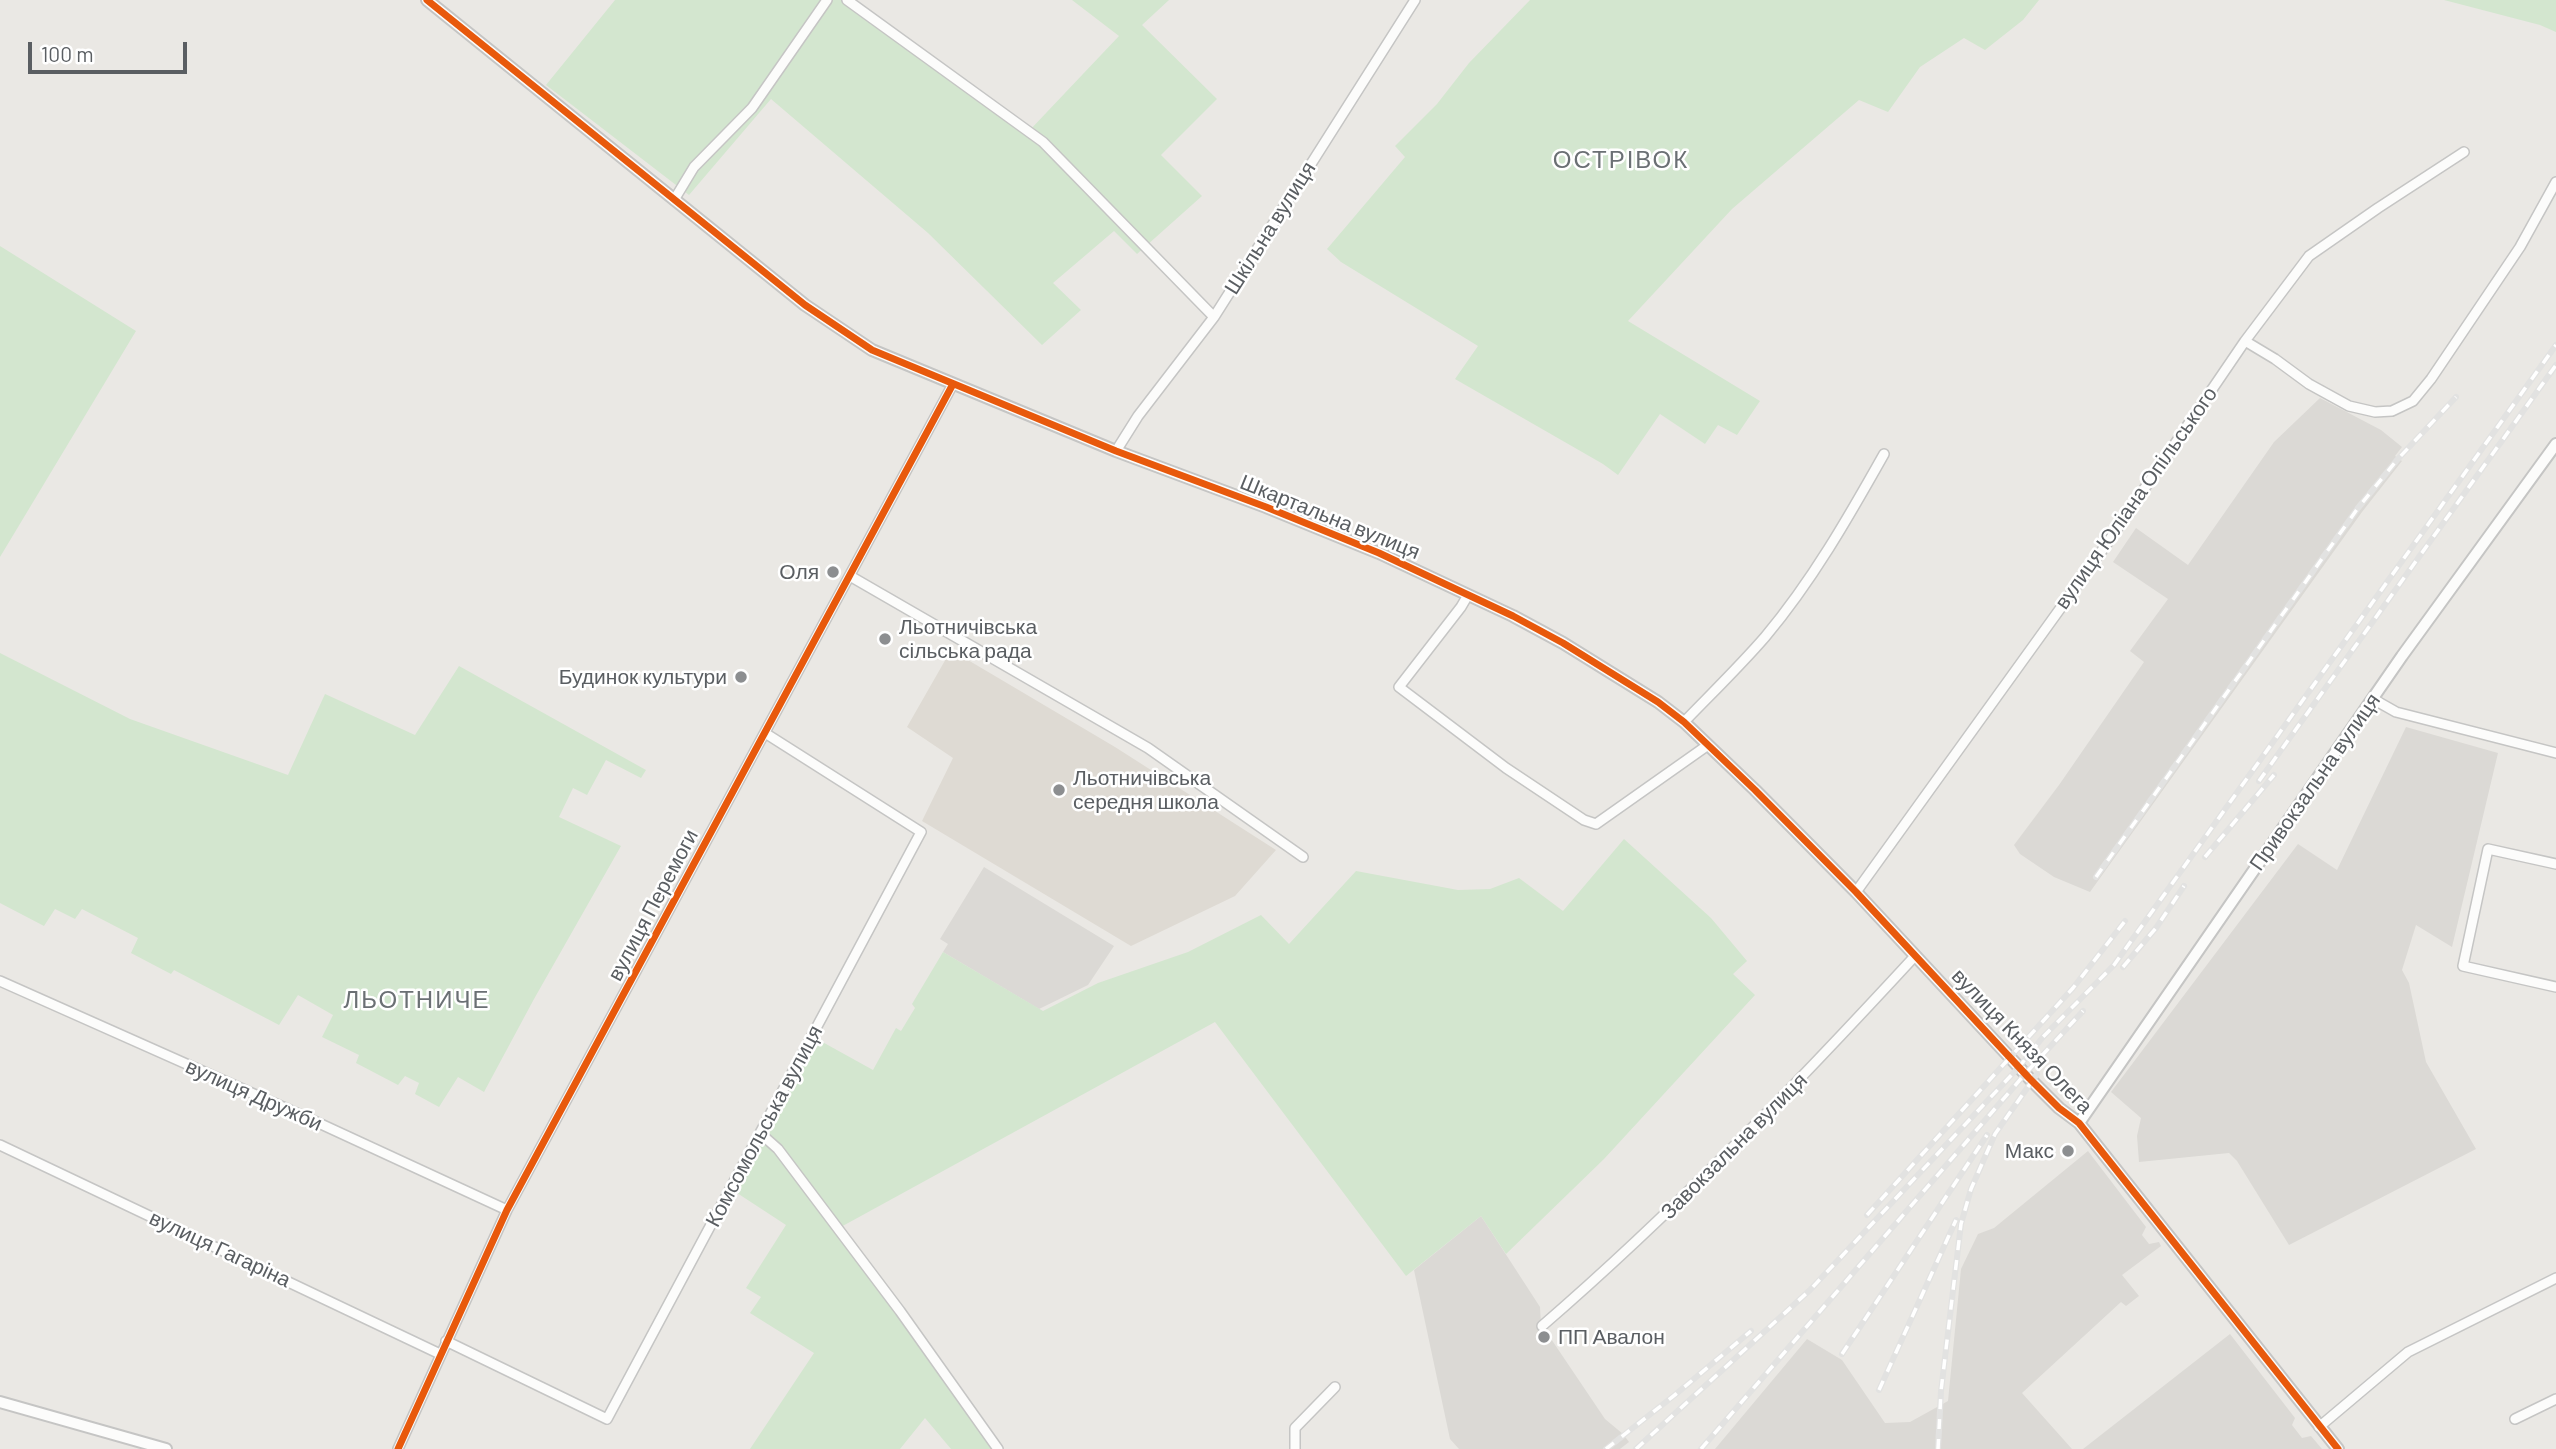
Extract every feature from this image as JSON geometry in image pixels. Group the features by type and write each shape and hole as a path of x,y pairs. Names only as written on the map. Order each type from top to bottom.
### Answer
{"street":[{"name":"Шкартальна вулиця","path":"427,0 805,305 872,350 1116,451 1379,553 1468,595 1563,643 1658,702 1684,722 1707,745"},
{"path":"674,200 694,167 752,108 827,0"},
{"path":"848,0 1043,142 1214,317"},
{"name":"Шкільна вулиця","path":"1116,451 1138,416 1214,317 1415,0"},
{"name":"вулиця Юліана Опільського","path":"1856,892 2106,545 2245,341 2309,256 2464,152"},
{"path":"2245,341 2276,359 2309,384 2349,406 2375,412 2392,411 2413,401 2431,379 2521,247 2556,181"},
{"name":"вулиця Перемоги","path":"398,1449 507,1210 953,384"},
{"name":"Привокзальна вулиця","path":"2079,1123 2373,699 2556,444"},
{"path":"1684,722 1764,638 1788,607 1841,530 1884,454"},
{"path":"850,576 1148,748 1303,857"},
{"path":"1468,595 1399,687 1506,768 1584,820 1596,824 1707,745"},
{"path":"2373,699 2396,712 2556,754"},
{"name":"Комсомольська вулиця","path":"446,1340 607,1419 921,832 765,733"},
{"name":"вулиця Князя Олега","path":"1707,745 1856,892 2029,1078 2059,1108 2079,1123 2338,1449"},
{"path":"2556,864 2488,849 2463,966 2556,987"},
{"name":"Завокзальна вулиця","path":"1542,1326 1624,1254 1791,1090 1915,956"},
{"name":"вулиця Дружби","path":"0,981 507,1210"},
{"path":"760,1133 778,1149 900,1311 998,1449"},
{"name":"вулиця Гагаріна","path":"0,1145 440,1354"},
{"path":"2319,1427 2408,1352 2556,1278"},
{"path":"1295,1449 1294,1428 1335,1387"},
{"path":"2515,1419 2556,1399"},
{"path":"0,1402 166,1449"}],"shaded area":[{"path":"2320,398 2381,430 2402,447 2395,456 2402,461 2362,512 2090,892 2054,877 2020,854 2014,845 2144,662 2130,651 2168,599 2113,562 2136,528 2188,565 2274,442"},
{"name":"Льотничівська середня школа","path":"951,650 1115,747 1276,850 1235,896 1131,946 922,821 953,758 907,727"},
{"path":"2406,727 2498,753 2452,947 2416,925 2402,970 2409,983 2426,1062 2476,1149 2289,1245 2237,1161 2229,1153 2139,1162 2137,1136 2141,1118 2111,1092 2298,844 2337,870"},
{"path":"984,867 1114,946 1088,985 1039,1009 943,952 948,944 940,939"},
{"path":"2088,1151 2146,1227 2142,1235 2149,1244 2159,1242 2161,1246 2122,1275 2139,1296 2126,1306 2121,1302 2022,1393 2072,1449 1715,1449 1807,1339 1842,1360 1885,1423 1910,1422 1948,1401 1961,1269 1978,1234 1994,1228"},
{"path":"1481,1216 1540,1307 1541,1324 1605,1419 1629,1442 1620,1449 1459,1449 1450,1439 1414,1270"},
{"path":"2230,1334 2295,1418 2292,1425 2302,1438 2311,1436 2322,1449 2083,1449"}],"green space":[{"path":"615,0 847,0 1028,132 1119,36 1072,0 1169,0 1142,25 1217,99 1161,155 1202,196 1137,254 1114,231 1053,283 1081,310 1042,345 928,233 771,99 689,195 546,85"},
{"path":"1530,0 2039,0 2023,20 1985,50 1964,38 1920,67 1888,112 1859,100 1732,209 1628,321 1760,401 1737,435 1718,425 1705,444 1660,414 1618,475 1455,379 1478,346 1341,262 1327,249 1405,157 1395,146 1437,104 1469,63"},
{"path":"2444,0 2556,0 2556,32 2540,25"},
{"path":"0,246 136,331 0,557"},
{"path":"0,653 130,719 288,775 325,694 415,735 459,666 646,770 641,778 606,760 587,795 573,788 559,817 621,846 484,1092 458,1077 439,1107 415,1094 419,1083 405,1076 398,1085 356,1063 359,1055 322,1037 333,1015 298,995 279,1025 174,970 171,974 131,953 138,938 82,909 75,919 55,909 44,926 0,903"},
{"path":"1624,839 1711,918 1747,961 1733,974 1755,995 1604,1159 1506,1254 1481,1216 1406,1276 1215,1022 839,1228 998,1449 951,1449 925,1418 900,1449 750,1449 814,1353 750,1313 761,1297 746,1288 786,1225 734,1191 817,1039 873,1070 896,1028 901,1031 915,1008 912,1004 943,952 1043,1011 1098,983 1188,952 1261,915 1289,944 1356,871 1458,890 1490,889 1519,878 1563,911"}],"railway":[{"path":"1636,1449 1810,1290 2019,1067 2043,1037 2114,965 2556,345"},
{"path":"2259,781 2556,365"},
{"path":"2096,877 2358,508 2397,460 2456,397"},
{"path":"2205,857 2274,775"},
{"path":"2123,967 2156,928 2184,886"},
{"path":"1867,1215 2073,988 2125,921"},
{"path":"1701,1449 2025,1074 2083,1011"},
{"path":"1938,1449 1941,1391 1961,1224 1971,1189 1995,1134 2037,1074"},
{"path":"1842,1354 1987,1135"},
{"path":"1879,1390 1956,1220"},
{"path":"1606,1449 1751,1331"}],"cycle path":[{"path":"427,0 805,305 872,350 1116,451 1379,553 1513,616 1563,643 1658,702 1684,722 1755,790 1856,892 2029,1078 2059,1108 2079,1123 2338,1449"},
{"path":"398,1449 507,1210 953,384"}],"place":[{"name":"Оля","path":"833,572"},
{"name":"Льотничівська сільська рада","path":"885,639"},
{"name":"Будинок культури","path":"741,677"},
{"name":"Льотничівська середня школа","path":"1059,790"},
{"name":"Макс","path":"2068,1151"},
{"name":"ПП Авалон","path":"1544,1337"}],"district":[{"name":"ОСТРІВОК","path":"1621,160"},
{"name":"ЛЬОТНИЧЕ","path":"417,1000"}]}
